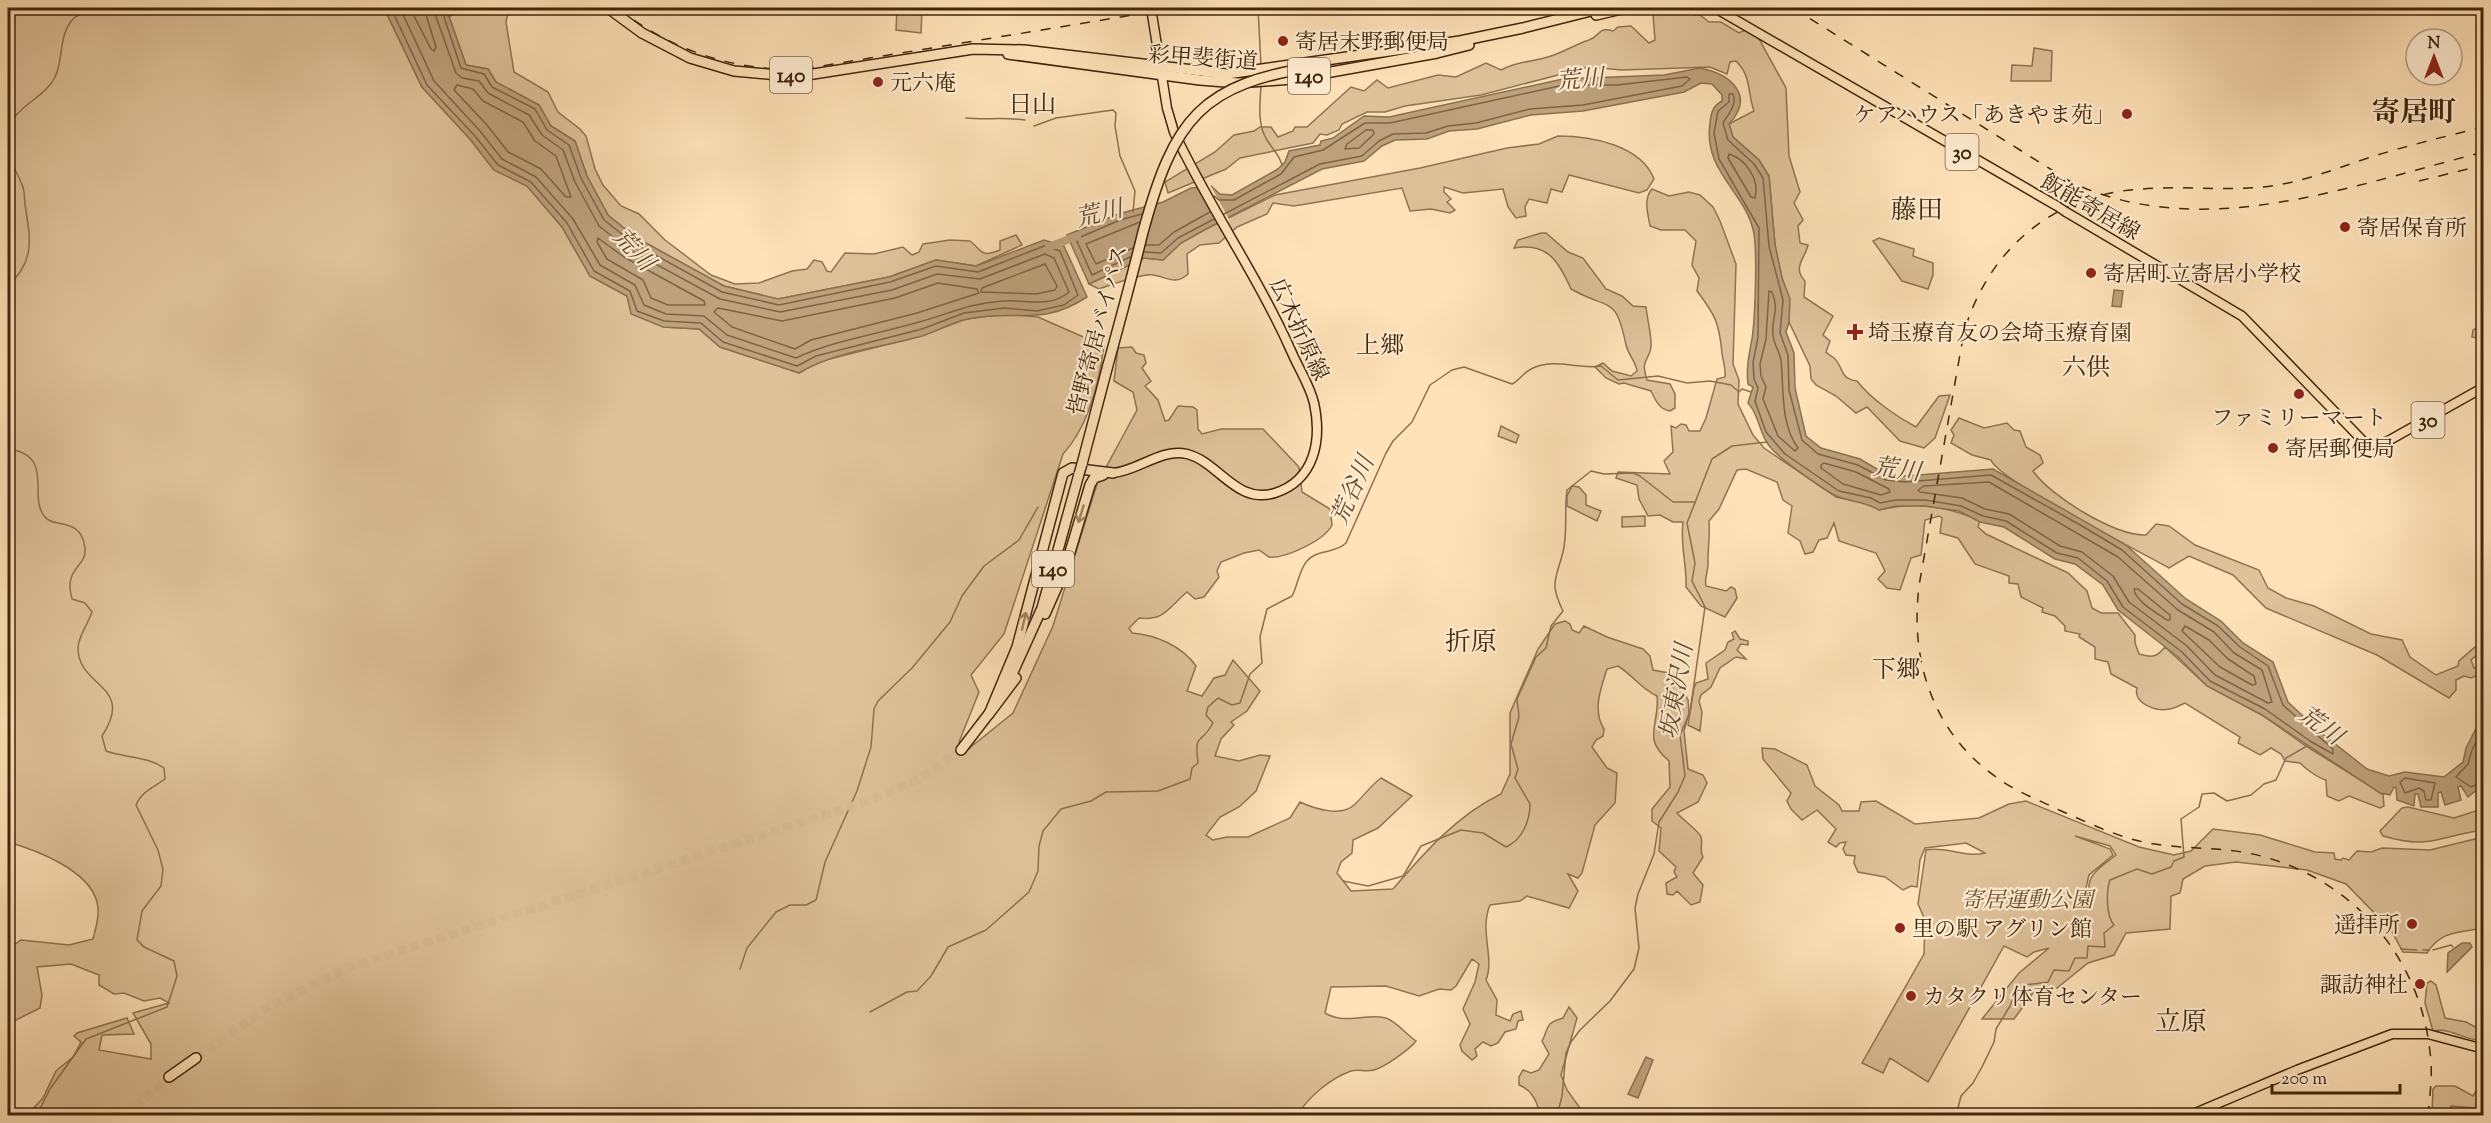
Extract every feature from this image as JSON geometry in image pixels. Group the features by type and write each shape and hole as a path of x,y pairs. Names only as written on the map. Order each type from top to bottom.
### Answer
{"highway":[{"name":"彩甲斐街道","path":"608,8 642,33 679,54 723,69 755,74 807,75 957,50 988,50 1019,57 1163,72 1222,74 1461,44 1626,8"},
{"name":"彩甲斐街道","path":"1163,72 1215,82 1262,82 1437,53 1461,44 1602,8"},
{"name":"皆野寄居バイパス","path":"962,750 989,714 1020,661 1035,625 1082,464 1157,184 1178,138 1201,111 1237,86 1270,74 1461,44"},
{"path":"1256,71 1256,76 1262,82"},
{"path":"989,714 1022,632 1062,473 1072,468 1113,473"},
{"path":"989,714 1016,679 1033,642 1065,569 1092,480 1098,476 1113,473"},
{"path":"172,1075 194,1059"}],"main road":[{"name":"広木折原線","path":"1113,473 1134,469 1167,454 1180,453 1201,460 1241,490 1266,495 1289,487 1308,469 1317,441 1312,395 1269,302 1171,124 1151,8"},
{"name":"飯能寄居線","path":"1715,8 2242,316 2365,443 2378,445 2388,441 2484,387"},
{"path":"2188,1116 2297,1070 2392,1034 2428,1034 2484,1049"}],"green space":[{"path":"8,8 384,8 422,87 470,139 494,170 527,186 562,227 590,276 627,296 663,327 699,329 720,347 799,373 818,362 924,335 966,319 1005,314 1038,317 1104,346 1091,403 1080,431 1063,454 1004,634 971,675 979,692 959,742 967,750 1013,713 1053,626 1097,484 1137,410 1133,392 1114,381 1118,348 1132,347 1136,353 1144,355 1146,363 1142,368 1151,381 1145,386 1158,400 1165,421 1169,420 1178,406 1193,407 1197,410 1198,429 1202,434 1221,429 1263,429 1299,467 1302,492 1330,509 1332,525 1328,531 1313,542 1294,552 1276,557 1269,557 1259,550 1221,562 1217,571 1219,577 1204,597 1195,599 1187,592 1166,612 1155,617 1139,618 1129,628 1132,633 1150,636 1176,647 1190,659 1196,666 1187,691 1202,696 1214,678 1225,675 1233,660 1260,691 1247,711 1231,722 1234,725 1221,739 1215,756 1239,761 1260,755 1270,756 1256,791 1239,807 1220,817 1206,835 1213,840 1248,837 1290,818 1300,802 1328,811 1349,809 1381,778 1412,796 1378,828 1353,840 1352,853 1341,862 1337,873 1351,891 1393,889 1442,836 1470,813 1501,794 1510,774 1510,713 1538,649 1555,624 1565,621 1570,624 1572,630 1579,633 1584,626 1607,637 1643,649 1650,656 1653,670 1674,674 1688,700 1689,713 1684,731 1688,769 1703,775 1707,783 1698,802 1677,813 1701,837 1703,857 1693,873 1703,885 1700,902 1691,905 1677,891 1673,895 1667,894 1666,883 1677,877 1674,872 1676,867 1659,851 1661,828 1652,821 1652,809 1670,787 1669,761 1661,753 1654,738 1657,696 1618,666 1607,669 1598,707 1600,722 1604,729 1603,736 1596,740 1592,747 1607,768 1617,773 1615,803 1595,825 1582,873 1578,878 1568,874 1578,891 1569,908 1527,896 1520,901 1490,905 1487,915 1489,963 1486,980 1497,1000 1496,1015 1510,1021 1513,1014 1521,1011 1523,1020 1518,1021 1516,1029 1505,1032 1498,1043 1491,1046 1483,1042 1475,1049 1477,1056 1472,1060 1462,1051 1460,1045 1470,1024 1463,1009 1475,982 1479,964 1472,959 1456,986 1451,990 1439,989 1419,996 1386,986 1331,987 1325,1013 1347,1019 1386,1018 1416,1041 1379,1068 1371,1071 1351,1071 1335,1079 1314,1095 1297,1115 27,1115 43,1098 56,1071 73,1057 81,1042 74,1036 77,1033 127,1018 134,1034 102,1035 99,1050 151,1059 151,1044 133,1013 169,1003 160,998 144,1001 124,993 114,994 99,985 99,975 71,964 37,967 42,995 40,1008 8,1024 8,949 21,940 69,945 93,939 98,912 92,891 73,871 33,850 8,842"},
{"path":"446,8 509,8 506,22 514,72 548,92 558,112 586,136 595,169 603,185 621,206 639,214 665,240 711,275 735,284 759,283 792,271 807,269 814,260 822,262 827,271 831,272 845,253 874,254 903,247 912,255 919,252 923,244 950,240 970,241 982,252 989,253 1000,250 1000,241 1016,235 1022,245 976,266 936,260 889,277 778,299 724,286 635,237 608,215 587,176 575,141 551,126 539,105 496,82 488,69 466,65"},
{"path":"897,8 922,8 921,33 896,30"},
{"path":"1666,10 1686,10 1700,15 1709,22 1721,22 1739,33 1745,30 1758,37 1786,88 1789,156 1800,192 1794,203 1803,220 1798,226 1800,243 1808,245 1799,267 1805,281 1804,297 1833,316 1823,335 1830,341 1826,352 1837,361 1847,378 1857,381 1885,407 1916,427 1939,396 1950,395 1935,438 1924,448 1900,441 1867,407 1856,413 1811,379 1810,366 1789,322 1789,299 1775,245 1769,176 1759,160 1733,137 1729,124 1754,111 1745,73 1736,61 1730,62 1727,74 1710,67 1622,70 1589,67 1481,95 1405,106 1385,112 1367,112 1342,124 1339,130 1327,135 1320,134 1313,143 1240,158 1226,169 1168,193 1165,182 1215,152 1234,135 1254,131 1260,127 1271,127 1278,137 1293,131 1295,127 1307,127 1351,87 1364,91 1377,80 1388,88 1438,75 1456,77 1486,63 1501,70 1556,54 1593,38 1602,31 1613,31 1618,27 1631,26 1649,43 1655,40 1653,14"},
{"path":"2034,48 2052,51 2051,81 2011,81 2012,65 2032,66"},
{"path":"1558,136 1585,138 1627,150 1647,167 1654,179 1647,190 1639,193 1569,175 1562,192 1551,189 1547,203 1529,199 1525,207 1526,216 1516,218 1508,207 1503,189 1463,193 1444,187 1444,192 1451,199 1447,202 1455,210 1450,213 1431,209 1410,211 1402,188 1294,206 1273,203 1267,214 1237,227 1219,243 1200,245 1187,254 1188,274 1183,278 1173,280 1147,275 1099,289 1089,284 1144,258 1163,260 1181,243 1275,195 1420,168 1507,148 1539,144"},
{"path":"1652,189 1669,196 1689,192 1700,195 1713,207 1720,221 1736,264 1733,364 1739,380 1738,404 1753,435 1764,448 1836,497 1869,504 1879,510 1905,506 1943,509 1980,521 1978,527 1986,534 2068,573 2087,591 2092,608 2101,613 2118,613 2135,635 2139,654 2154,656 2165,647 2207,686 2262,715 2306,746 2378,791 2383,795 2384,806 2380,808 2349,796 2339,801 2327,796 2326,780 2312,773 2300,763 2285,761 2281,754 2271,748 2260,755 2238,743 2240,737 2185,703 2165,710 2147,706 2139,698 2137,688 2111,674 2108,662 2095,659 2095,647 2079,637 2080,634 2065,631 2065,626 2055,616 2042,612 2043,608 2021,597 2018,584 2009,583 2009,576 1975,564 1958,538 1940,533 1942,518 1939,516 1925,520 1921,555 1911,558 1900,590 1887,588 1878,579 1885,571 1876,553 1839,541 1834,523 1827,538 1819,540 1813,552 1805,554 1800,541 1788,533 1792,506 1783,500 1777,482 1746,469 1737,470 1719,509 1709,521 1706,586 1726,591 1731,587 1735,589 1737,598 1725,617 1701,606 1686,587 1683,522 1673,522 1660,515 1648,516 1639,499 1637,485 1616,478 1618,472 1670,474 1664,461 1673,452 1671,426 1676,428 1681,424 1686,425 1689,431 1700,431 1717,379 1725,377 1718,327 1697,291 1699,278 1692,265 1696,241 1685,230 1661,230 1650,226 1647,202"},
{"path":"1546,233 1568,252 1583,258 1606,289 1622,296 1633,306 1646,307 1651,343 1645,364 1647,380 1670,384 1675,394 1675,408 1670,411 1663,408 1651,391 1624,383 1619,384 1606,378 1595,367 1603,363 1612,371 1631,376 1637,371 1627,348 1619,318 1609,306 1571,289 1562,270 1544,251 1526,247 1514,248 1518,240"},
{"path":"1879,238 1914,249 1913,256 1933,263 1933,275 1928,289 1902,281 1873,241"},
{"path":"2483,325 2484,355 2483,339 2472,337 2473,330"},
{"path":"1959,418 1984,428 2007,423 2014,430 2020,431 2026,447 2040,455 2043,463 2033,471 2053,492 2084,513 2133,534 2146,535 2156,524 2169,526 2195,545 2259,570 2268,588 2286,598 2314,606 2371,634 2402,640 2410,657 2436,675 2458,666 2459,661 2483,640 2483,650 2471,660 2474,668 2481,665 2483,669 2481,674 2471,678 2464,676 2456,680 2456,690 2449,698 2377,655 2266,608 2233,575 2189,556 2169,568 2043,499 2000,470 1991,460 1972,455 1951,443 1954,435 1951,430"},
{"path":"1501,426 1519,435 1516,443 1498,436"},
{"path":"1572,486 1579,487 1586,495 1586,505 1601,511 1597,521 1567,506 1567,496"},
{"path":"1645,516 1645,526 1622,527 1622,517"},
{"path":"1735,631 1740,639 1748,641 1748,645 1741,644 1737,650 1746,659 1736,657 1720,668 1711,687 1701,695 1699,701 1702,712 1700,731 1688,725 1694,688 1696,683 1708,679 1706,663 1725,650 1728,642 1734,639 1732,633"},
{"name":"寄居運動公園","path":"1762,748 1775,749 1807,765 1815,786 1839,805 1842,811 1859,811 1861,802 1876,801 1915,824 1979,818 2009,804 2026,801 2139,847 2174,855 2191,851 2213,829 2260,835 2315,852 2334,853 2335,859 2341,860 2343,858 2349,860 2357,851 2371,852 2382,848 2430,850 2483,837 2483,928 2445,936 2438,940 2427,953 2403,952 2391,930 2346,884 2307,870 2236,862 2205,866 2183,879 2180,893 2171,896 2170,929 2126,933 2114,955 2088,963 2057,988 2035,990 2014,1019 1982,1019 2019,973 2049,948 2034,952 2027,957 2004,946 1928,1082 1890,1058 1883,1073 1862,1063 1924,954 1925,920 1918,904 1926,850 1985,853 1966,843 1925,848 1920,860 1917,887 1911,886 1903,890 1885,877 1858,872 1854,863 1855,856 1846,855 1843,849 1846,842 1836,847 1828,842 1836,829 1817,810 1802,820 1791,809 1787,801 1791,793 1763,759","holes":["2075,836 2110,846 2116,855 2092,876 2090,894 2081,909 2089,875 2113,855 2110,849"]},
{"path":"2483,799 2483,830 2424,842 2383,836 2380,831 2402,808 2408,807 2454,818 2479,810"},
{"path":"2431,981 2436,985 2445,1018 2466,1022 2483,1031 2483,1040 2471,1039 2446,1031 2433,1031 2425,1003 2427,983"},
{"path":"1569,1007 1577,1018 1561,1075 1567,1090 1585,1115 1536,1115 1539,1112 1537,1103 1530,1092 1519,1085 1519,1077 1523,1070 1531,1073 1539,1070 1549,1054 1542,1041 1548,1026 1563,1018"},
{"path":"2483,1080 2483,1115 2477,1115 2475,1108 2451,1106 2447,1115 2432,1113 2433,1089 2436,1086 2455,1086 2473,1096"}],"water":[{"path":"384,8 446,8 466,65 488,69 496,82 539,105 551,126 575,141 587,176 608,215 635,237 724,286 778,299 889,277 936,260 976,266 1044,240 1064,246 1087,297 1056,312 1042,315 985,316 962,320 925,335 844,354 799,373 720,347 699,329 663,327 631,314 627,296 590,276 562,227 527,186 494,170 470,139 422,87"},
{"path":"1700,68 1721,75 1736,87 1740,95 1740,104 1737,114 1729,124 1733,137 1759,160 1769,176 1775,245 1782,278 1790,299 1786,332 1794,353 1795,388 1806,436 1821,448 1860,459 1887,475 1906,476 1993,469 2126,545 2186,599 2221,621 2243,643 2273,662 2288,702 2320,732 2367,769 2389,776 2405,772 2444,777 2463,762 2466,748 2483,715 2483,785 2468,797 2461,786 2458,787 2461,800 2445,805 2441,792 2438,793 2438,807 2421,807 2418,794 2415,794 2414,806 2397,800 2394,787 2390,795 2380,793 2262,715 2207,686 2178,657 2118,610 2103,585 2075,564 2055,559 2004,527 1980,522 1959,511 1925,506 1896,506 1879,510 1839,497 1815,483 1776,453 1764,438 1755,413 1748,403 1753,387 1748,384 1747,372 1754,316 1755,238 1748,215 1712,154 1709,139 1710,119 1715,107 1722,101 1722,95 1712,84 1701,83 1684,92 1583,111 1531,115 1477,129 1449,131 1427,139 1395,140 1382,146 1364,161 1322,169 1206,229 1181,243 1163,260 1144,258 1089,284 1067,235 1118,214 1163,202 1191,188 1211,186 1220,194 1232,195 1278,169 1285,162 1289,151 1320,145 1321,141 1333,138 1364,116 1389,117 1563,79 1664,75"},
{"path":"2114,290 2123,291 2121,307 2112,306"},
{"path":"2462,943 2470,943 2472,947 2447,972 2448,953"},
{"path":"1646,1057 1653,1060 1638,1098 1628,1094"}],"pier":[{"path":"1209,183 1230,221 1220,226 1197,184"}],"waterway":[{"path":"8,132 13,118 43,92 54,79 68,26 76,16 95,8"},
{"path":"448,17 455,14 489,13 494,8"},
{"path":"1258,8 1261,66"},
{"path":"1261,86 1262,128 1282,165"},
{"path":"1034,126 1056,118 1113,110 1116,113 1115,126 1120,156 1135,191 1133,212"},
{"path":"966,118 1025,120"},
{"path":"8,150 10,160 24,189 29,238 27,258 17,276 8,286"},
{"name":"荒川","path":"1049,247 1077,236"},
{"name":"荒谷川","path":"870,1012 907,992 917,991 931,976 948,947 986,930 1029,892 1038,871 1039,846 1043,831 1061,809 1091,801 1106,792 1158,791 1190,779 1192,768 1198,763 1198,742 1213,723 1206,715 1208,707 1218,698 1232,705 1240,703 1250,674 1262,663 1260,637 1267,609 1292,596 1302,569 1311,557 1337,549 1346,543 1386,453 1393,441 1412,422 1430,385 1452,370 1464,367 1512,384 1531,369 1557,364 1601,366 1618,380 1658,376 1687,383 1710,381 1731,385 1739,392 1742,389 1751,392"},
{"name":"坂東沢川","path":"1557,1116 1562,1096 1566,1053 1571,1042 1610,1001 1634,969 1639,948 1635,908 1638,894 1654,854 1659,822 1685,776 1680,735 1690,712 1705,607 1692,581 1695,563 1687,523 1712,459 1732,446 1767,442"},
{"path":"8,449 23,453 32,459 38,478 40,509 45,517 73,527 83,538 85,555 73,574 70,588 72,599 85,603 92,612 78,647 80,660 86,671 109,696 112,706 111,719 102,736 106,751 150,761 164,768 165,779 144,793 136,805 158,850 163,869 161,886 142,911 137,940 144,947 174,961 177,976 167,1007 86,1039 50,1089 39,1111 33,1116"},
{"path":"1343,881 1368,886 1403,876 1421,846 1461,830 1483,833 1506,847 1521,835 1530,804 1515,778 1518,769 1511,744 1519,717 1517,699 1536,657 1546,648 1551,626 1563,611 1556,593 1555,581 1566,529 1567,490 1591,471 1604,474 1633,473 1673,502 1695,502"},
{"path":"740,969 747,948 776,912 790,905 806,905 816,900 825,862 857,791 871,747 874,709 878,701 912,668 950,622 962,596 984,566 1019,540 1038,507"},
{"path":"1956,1116 1961,1096 1973,1083 1983,1065 1994,1042 1996,1029 2010,1006 2018,986 2048,982 2054,970 2069,971 2075,958 2087,958 2088,946 2105,947 2104,933 2114,925 2109,916 2107,904 2110,880 2137,869 2152,874 2171,867 2174,861 2184,857 2181,819 2199,807 2202,794 2214,793 2227,801 2251,795 2264,784 2276,780 2286,758 2307,746"},
{"path":"2433,950 2451,945 2453,947"},
{"path":"2401,949 2417,950"},
{"path":"2423,950 2429,950"}],"tunnel":[{"path":"196,1058 266,1008 347,968 860,804 919,779 961,750"},
{"path":"125,1116 169,1077"}],"railway":[{"path":"618,8 658,35 702,54 748,66 797,70 1176,8"},
{"path":"1793,8 2071,182 2121,200 2172,208 2224,208 2277,203 2330,192 2484,152"},
{"path":"2428,1116 2431,1060 2424,1017 2412,985 2396,955 2376,927 2325,883 2294,867 2261,856 2230,850 2166,846 2125,837 2059,810 2006,784 1976,761 1941,717 1922,665 1917,609 1920,580 1964,332 1975,302 1990,275 2008,251 2029,231 2054,214 2110,193 2160,188 2248,188 2283,184 2401,148 2484,127"},
{"path":"2419,181 2484,165"}],"place":[{"name":"寄居末野郵便局","path":"1283,41"},
{"name":"元六庵","path":"878,82"},
{"name":"ケアハウス「あきやま苑」","path":"2127,114"},
{"name":"寄居保育所","path":"2345,227"},
{"name":"寄居町立寄居小学校","path":"2091,273"},
{"name":"埼玉療育友の会埼玉療育園","path":"1855,332"},
{"name":"ファミリーマート","path":"2299,394"},
{"name":"寄居郵便局","path":"2273,448"},
{"name":"遥拝所","path":"2412,924"},
{"name":"里の駅 アグリン館","path":"1900,928"},
{"name":"諏訪神社","path":"2420,984"},
{"name":"カタクリ体育センター","path":"1911,996"}],"district":[{"name":"日山","path":"1032,104"},
{"name":"寄居町","path":"2414,111"},
{"name":"藤田","path":"1917,209"},
{"name":"上郷","path":"1380,345"},
{"name":"六供","path":"2086,367"},
{"name":"折原","path":"1471,641"},
{"name":"下郷","path":"1896,669"},
{"name":"立原","path":"2181,1021"}]}
